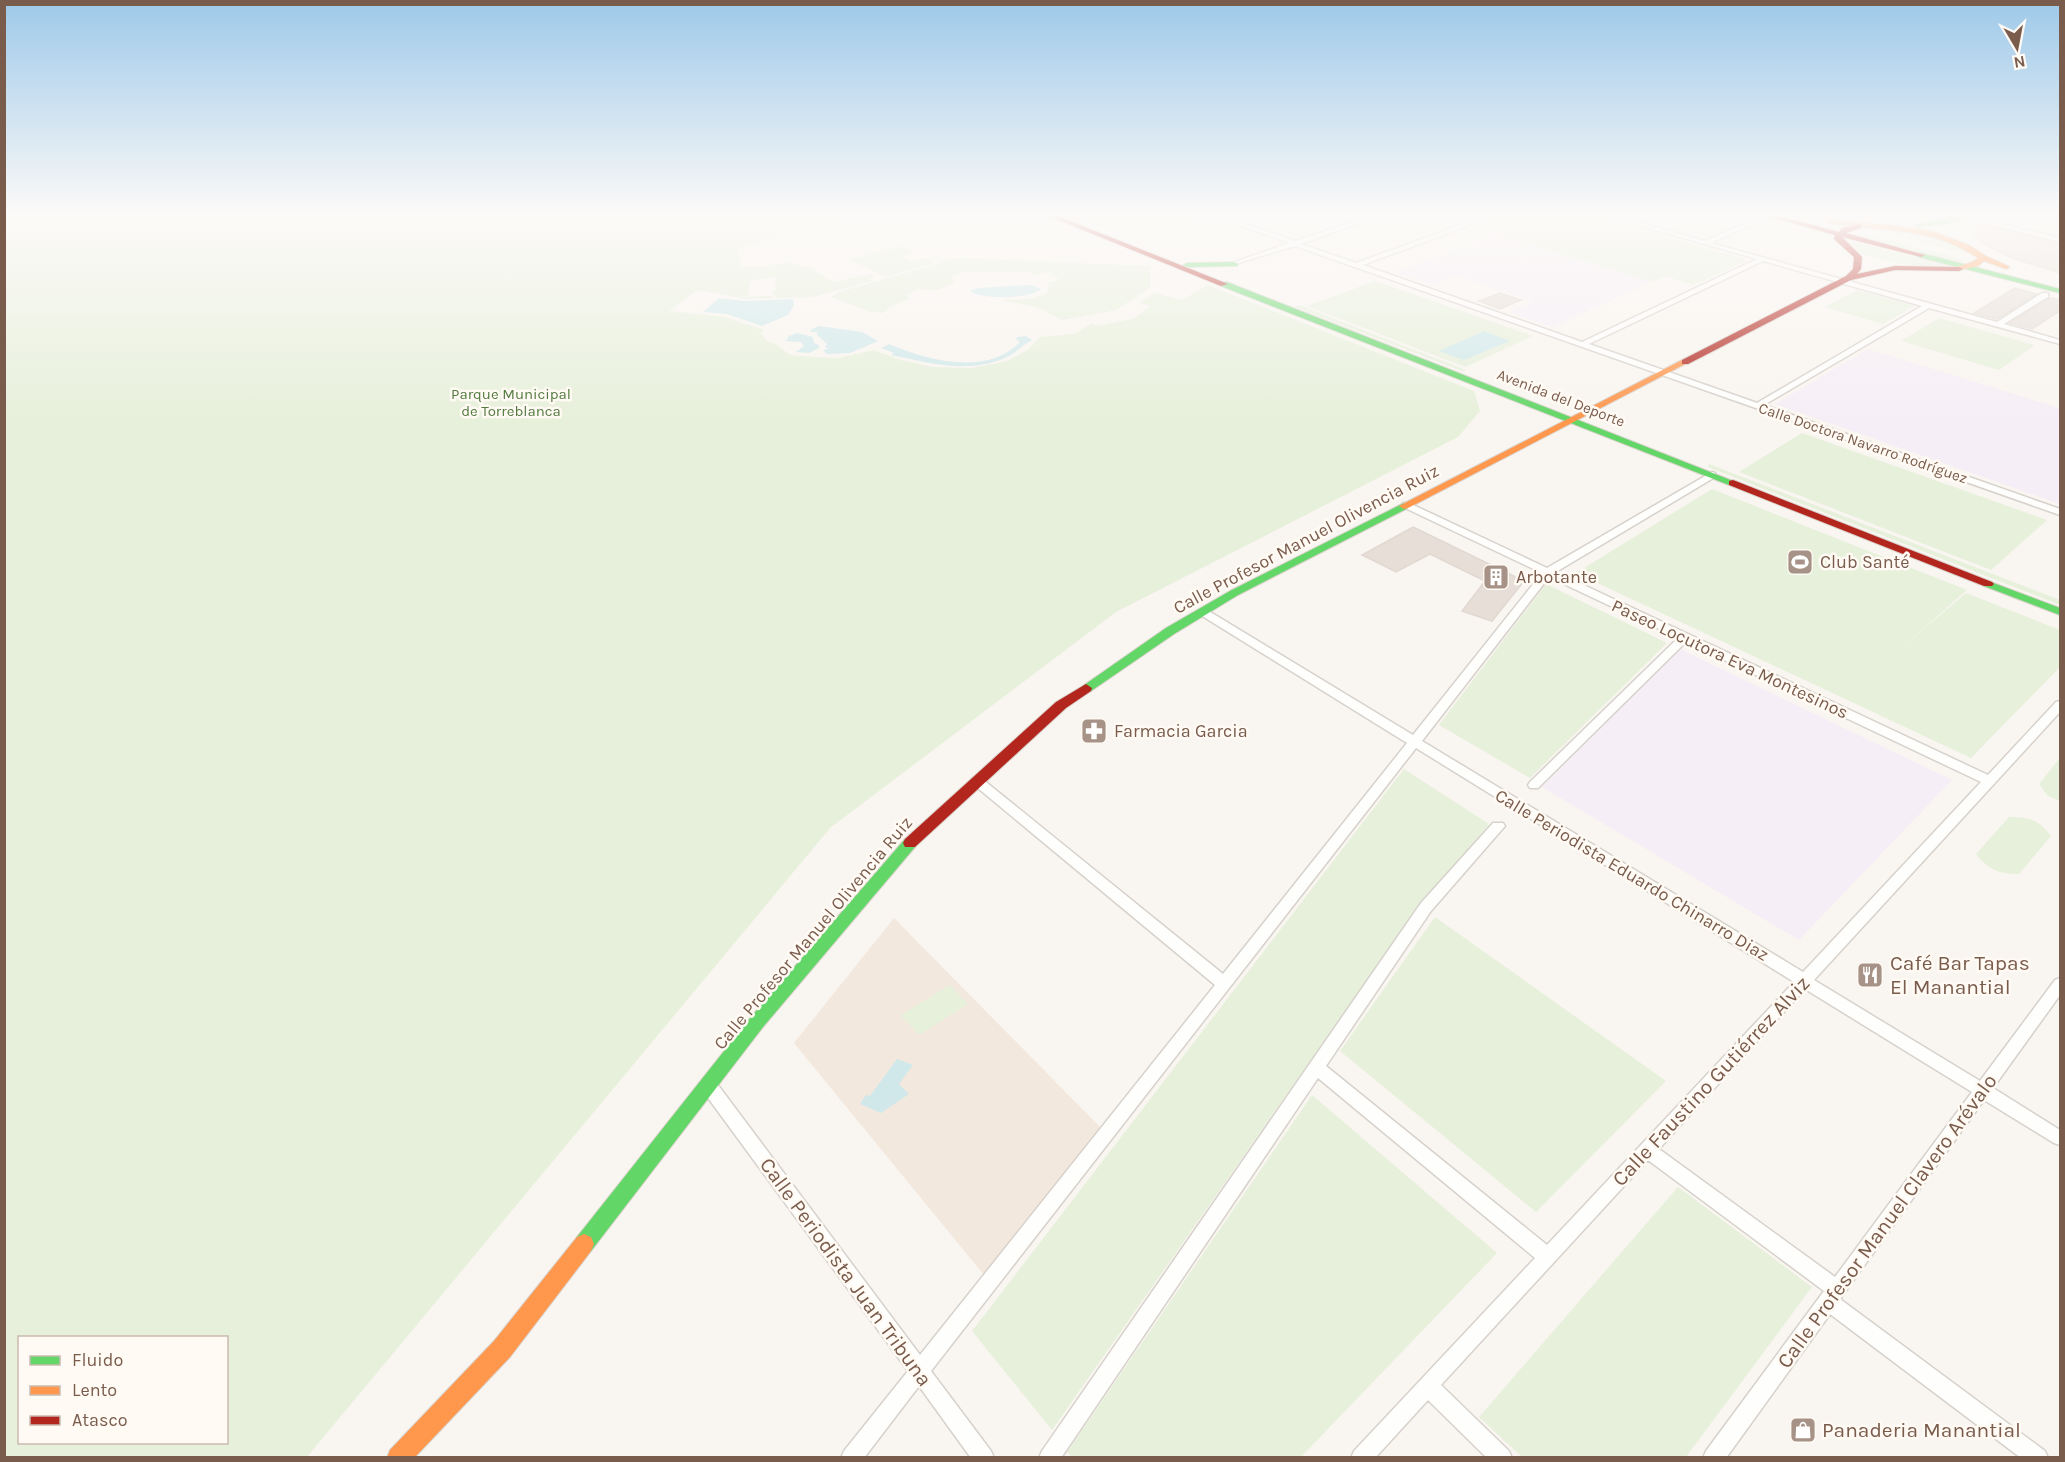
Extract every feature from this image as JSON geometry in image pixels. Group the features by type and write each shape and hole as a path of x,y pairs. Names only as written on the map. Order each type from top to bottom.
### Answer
{"street":[{"name":"Avenida del Deporte","path":"1223,283 2061,612"},
{"path":"1230,283 1240,290"},
{"name":"Calle Doctora Navarro Rodríguez","path":"1408,283 2061,512"},
{"path":"1582,344 1711,283"},
{"name":"Calle Profesor Manuel Olivencia Ruiz","path":"398,1458 502,1349 757,1022 918,834 1061,705 1170,631 1234,593 1837,283"},
{"path":"1858,283 1929,306 2061,342"},
{"path":"2038,283 2061,291"},
{"path":"1997,325 2045,295"},
{"path":"1757,406 1929,306"},
{"path":"851,1458 1548,572 1712,475"},
{"name":"Paseo Locutora Eva Montesinos","path":"1407,506 1989,781"},
{"name":"Calle Periodista Eduardo Chinarro Diaz","path":"1203,612 2061,1138"},
{"path":"1534,785 1685,637"},
{"name":"Calle Faustino Gutiérrez Alviz","path":"1361,1458 2061,705"},
{"path":"977,781 1224,984"},
{"path":"1049,1458 1426,907 1498,825"},
{"name":"Calle Profesor Manuel Clavero Arévalo","path":"1713,1458 2061,984"},
{"path":"1316,1067 1547,1257"},
{"name":"Calle Periodista Juan Tribuna","path":"709,1086 984,1458"},
{"path":"1647,1150 2038,1458"},
{"path":"1428,1386 1502,1458"}],"shaded area":[{"path":"1479,283 1649,283 1552,327 1509,312 1533,301"},
{"path":"1868,349 2060,408 2060,504 1775,404"},
{"path":"1680,649 1952,780 1799,940 1542,787"},
{"path":"894,918 1101,1128 984,1275 794,1043"}],"green space":[{"name":"Parque Municipal de Torreblanca","path":"5,283 750,283 749,295 740,297 772,296 772,298 747,299 697,290 669,311 725,317 764,330 761,333 767,341 797,356 838,358 874,350 901,360 933,367 971,368 1007,361 1029,349 1040,337 1074,334 1092,323 1096,326 1133,319 1151,306 1139,303 1154,293 1182,300 1208,285 1474,391 1480,411 1458,437 1116,612 830,828 307,1457 5,1458"},
{"path":"776,283 865,283 813,297 776,298 771,291 775,291"},
{"path":"870,283 954,283 938,290 917,289 907,295 909,299 891,306 883,313 871,312 831,297 839,292"},
{"path":"1049,283 1150,283 1150,288 1116,310 1062,320 1037,307 1001,300 1031,299 1047,293"},
{"path":"1369,283 1381,283 1533,336 1465,367 1307,306"},
{"path":"1857,290 1914,306 1883,324 1825,307"},
{"path":"1299,305 1466,370 1462,371 1295,307"},
{"path":"1939,318 2035,345 1999,370 1901,341"},
{"path":"1802,433 2047,520 1991,570 1739,472"},
{"path":"1709,464 2060,600 2060,605 1708,467"},
{"path":"1712,489 1967,590 1900,649 1966,593 2060,630 2060,667 1971,758 1576,573"},
{"path":"1546,584 1667,643 1530,778 1439,725"},
{"path":"2060,758 2060,801 2048,796 2039,784"},
{"path":"1404,769 1489,824 1389,948 1052,1430 972,1331"},
{"path":"2009,817 2033,820 2051,836 2019,874 1995,870 1985,864 1976,854"},
{"path":"1435,917 1666,1081 1536,1212 1340,1051"},
{"path":"950,985 968,1004 919,1035 901,1015"},
{"path":"1312,1095 1497,1253 1301,1457 1072,1457 1067,1452"},
{"path":"1678,1187 1812,1287 1686,1457 1522,1457 1479,1417"}],"water":[{"path":"1032,285 1041,289 1027,295 995,297 970,291 977,288"},
{"path":"719,298 744,301 793,299 794,305 788,315 762,326 727,314 703,312"},
{"path":"819,326 862,332 878,341 850,353 827,354 823,350 829,349 825,347 827,344 817,335 817,332 810,332"},
{"path":"1484,331 1510,341 1464,360 1439,351"},
{"path":"797,333 813,337 814,343 819,345 819,348 809,353 796,352 804,346 801,342 786,341 789,336"},
{"path":"1026,336 1032,340 1009,356 991,363 977,365 948,366 891,355 894,353 881,348 889,344 938,360 974,362 1006,353 1020,342 1016,339 1017,337"},
{"path":"897,1059 913,1065 899,1084 909,1094 881,1113 860,1104 866,1095 870,1096"}],"building":[{"path":"2015,288 2037,294 1997,319 1974,313"},
{"path":"1500,293 1521,300 1500,309 1479,301"},
{"path":"2050,298 2061,300 2061,310 2032,329 2010,323"},
{"name":"Arbotante","path":"1413,527 1524,581 1492,621 1462,611 1485,581 1430,554 1396,572 1362,555"}],"traffic: fast":[{"path":"2030,283 2060,291"},
{"path":"1224,284 1733,483"},
{"path":"1086,688 1170,631 1234,593 1404,506"},
{"path":"1988,584 2060,612"},
{"path":"584,1244 757,1022 910,843"}],"traffic: slow":[{"path":"1404,506 1685,362"},
{"path":"398,1458 502,1349 584,1244"}],"traffic: jam":[{"path":"1685,362 1839,283"},
{"path":"1733,483 1988,584"},
{"path":"910,843 1061,705 1086,688"}],"place":[{"name":"Club Santé","path":"1800,562"},
{"name":"Arbotante","path":"1496,577"},
{"name":"Farmacia Garcia","path":"1094,731"},
{"name":"Café Bar Tapas El Manantial","path":"1870,975"},
{"name":"Panaderia Manantial","path":"1803,1430"}]}
